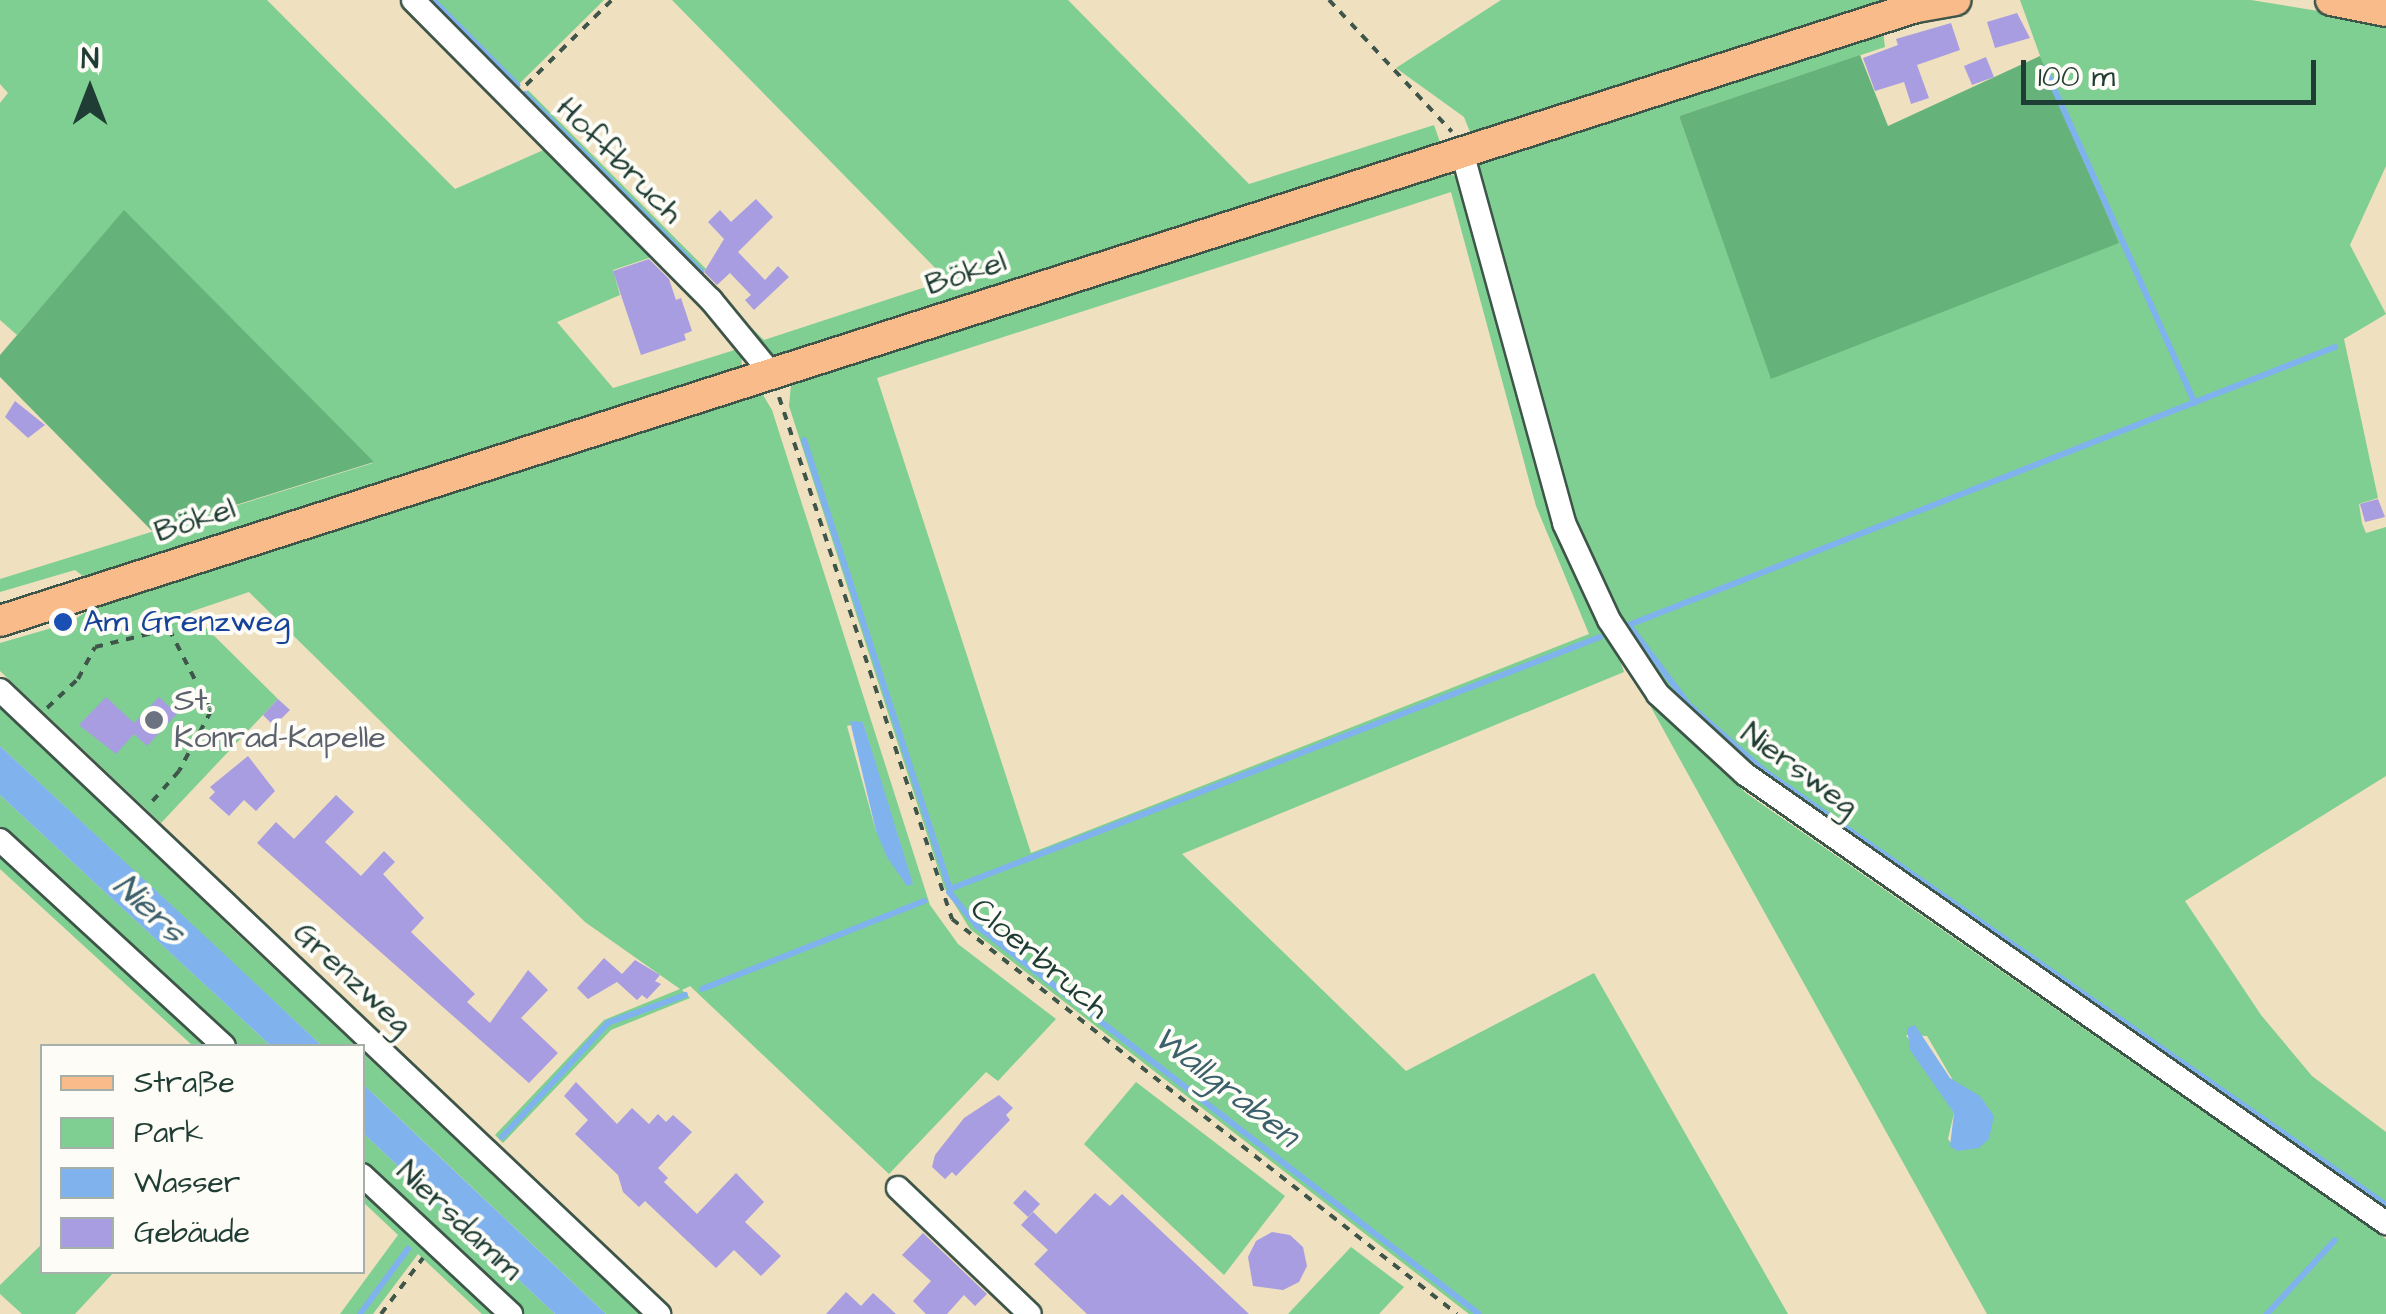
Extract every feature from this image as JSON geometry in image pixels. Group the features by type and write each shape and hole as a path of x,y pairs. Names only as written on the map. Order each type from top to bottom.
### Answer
{"main road":[{"name":"Bökel","path":"0,620 1916,7 1954,0"},
{"path":"2331,0 2386,11"}],"street":[{"name":"Hoffbruch","path":"414,0 702,292 771,373"},
{"name":"Niersweg","path":"1462,152 1558,506 1599,601 1658,694 1746,774 2386,1223"},
{"name":"Grenzweg","path":"0,690 659,1314"},
{"path":"0,840 222,1044"},
{"name":"Niersdamm","path":"365,1177 511,1314"},
{"path":"898,1188 1030,1314"}],"path":[{"path":"512,99 612,0"},
{"path":"1329,0 1406,78 1462,152"},
{"name":"Cloerbruch","path":"771,373 952,919 1456,1314"},
{"path":"33,721 78,679 95,647 169,629 211,711 180,772 136,819"},
{"path":"381,1314 435,1242"}],"green space":[{"path":"0,0 267,0 455,189 548,148 655,256 613,270 620,295 557,322 613,388 741,348 742,370 87,579 75,570 0,592 0,579 373,463 124,211 17,335 0,320 0,103 8,93 0,84"},
{"path":"425,0 604,0 514,89"},
{"path":"672,0 1068,0 1249,184 1434,125 1441,145 776,360 521,97 528,90 706,269 699,276 764,340 947,280"},
{"path":"1501,0 1907,0 1472,137 1464,117 1396,68"},
{"path":"2020,0 2251,0 2386,22 2386,166 2350,245 2386,314 2344,339 2378,498 2359,504 2362,523 2366,533 2386,527 2386,776 2185,901 2261,1015 2312,1076 2386,1132 2386,1214 1759,775 1683,709 1638,654 1578,550 1474,169 1479,162 1883,32 1885,47 1679,116 1772,379 2044,67"},
{"path":"1860,55 1888,126 2040,56 2119,243 1771,379 1679,116"},
{"path":"1442,171 1458,177 1624,672 1182,854 1406,1071 1594,973 1788,1314 1469,1314 970,929 944,887 789,406 791,385 801,376","holes":["1451,192 1536,506 1589,634 1031,853 877,378"]},
{"path":"124,210 374,462 152,531 0,377 0,355"},
{"path":"749,393 763,395 772,410 930,905 958,944 1056,1019 998,1081 986,1072 889,1174 690,986 682,990 690,998 611,1030 503,1143 495,1135 604,1020 680,989 585,922 249,592 190,612 278,699 161,823 0,671 0,643 69,623 111,596","holes":["863,722 913,884 876,831 847,726"]},
{"path":"1647,700 1746,793 2386,1239 2386,1314 1987,1314","holes":["1906,1035 1927,1036 1954,1082 1957,1151 1948,1139 1954,1113"]},
{"path":"0,703 355,1044 320,1044 0,746"},
{"path":"0,795 269,1044 191,1044 0,869"},
{"path":"365,1055 640,1314 606,1314 365,1086"},
{"path":"1136,1082 1285,1196 1224,1275 1084,1144"},
{"path":"365,1135 555,1314 482,1314 418,1254 373,1314 340,1314 398,1235 365,1204"},
{"path":"40,1246 40,1274 112,1274 75,1314 22,1314 0,1294 0,1285"},
{"path":"1351,1247 1404,1287 1379,1314 1288,1314"}],"water":[{"path":"850,721 863,722 913,884 907,886 887,857 876,831"},
{"name":"Niers","path":"0,746 320,1044 269,1044 0,795"},
{"path":"1915,1025 1950,1078 1980,1096 1994,1116 1989,1139 1979,1148 1957,1151 1950,1146 1954,1113 1910,1050 1907,1028"},
{"path":"365,1086 606,1314 555,1314 365,1135"}],"building":[{"path":"2017,13 2030,38 1995,48 1987,22"},
{"path":"1951,23 1960,50 1917,65 1929,98 1911,104 1904,82 1875,91 1863,58 1898,45 1896,39"},
{"path":"1986,57 1994,77 1972,85 1964,66"},
{"path":"756,199 773,217 738,252 765,280 778,266 789,277 754,310 745,300 751,295 730,273 717,285 704,272 724,239 708,222 720,210 731,222"},
{"path":"649,259 669,279 676,300 681,298 692,331 684,334 686,340 641,355 613,271"},
{"path":"15,401 45,425 28,438 5,417"},
{"path":"2378,499 2385,517 2365,522 2360,504"},
{"path":"106,697 134,723 159,697 177,714 147,746 134,734 116,754 79,725"},
{"path":"278,699 290,710 274,726 263,715"},
{"path":"248,756 275,791 256,811 244,800 229,816 209,798 215,792 210,787"},
{"path":"336,795 354,812 325,842 361,876 384,851 395,862 383,874 424,918 411,932 475,994 467,1002 490,1023 528,970 548,990 521,1018 558,1053 529,1083 257,843 276,822 294,839"},
{"path":"604,958 622,974 635,960 660,975 655,981 661,984 647,999 642,995 637,1000 617,982 588,999 577,988"},
{"path":"576,1082 617,1124 632,1108 649,1124 658,1114 666,1122 673,1115 692,1132 658,1168 668,1178 664,1182 697,1214 736,1173 764,1202 745,1222 781,1256 761,1276 734,1250 716,1268 645,1201 639,1207 623,1192 618,1175 575,1134 588,1120 564,1096"},
{"path":"999,1095 1013,1108 1006,1115 1010,1120 956,1176 952,1172 945,1179 932,1167 935,1155 964,1118"},
{"path":"1025,1190 1040,1204 1028,1217 1013,1203"},
{"path":"1095,1193 1110,1206 1122,1194 1249,1314 1087,1314 1034,1264 1048,1250 1021,1225 1033,1212 1056,1234"},
{"path":"1272,1232 1290,1235 1303,1247 1307,1266 1299,1282 1283,1290 1253,1286 1248,1257 1256,1241"},
{"path":"923,1233 987,1294 975,1306 964,1295 947,1314 926,1314 913,1301 931,1281 902,1255"},
{"path":"846,1292 861,1306 873,1293 896,1314 826,1314"}],"waterway":[{"path":"433,0 517,85"},
{"path":"2045,68 2195,403"},
{"path":"525,94 701,272"},
{"path":"2335,347 1629,625 1688,704 1763,770 2386,1205"},
{"path":"804,440 950,889 1600,637"},
{"name":"Wallgraben","path":"949,892 977,926 1479,1314"},
{"name":"Wallgraben","path":"702,989 924,901"},
{"name":"Wallgraben","path":"502,1137 608,1023 685,995"},
{"path":"2267,1314 2335,1240"},
{"path":"360,1314 408,1249"}],"place":[{"name":"Am Grenzweg","path":"63,622"},
{"name":"St. Konrad-Kapelle","path":"154,720"}]}
